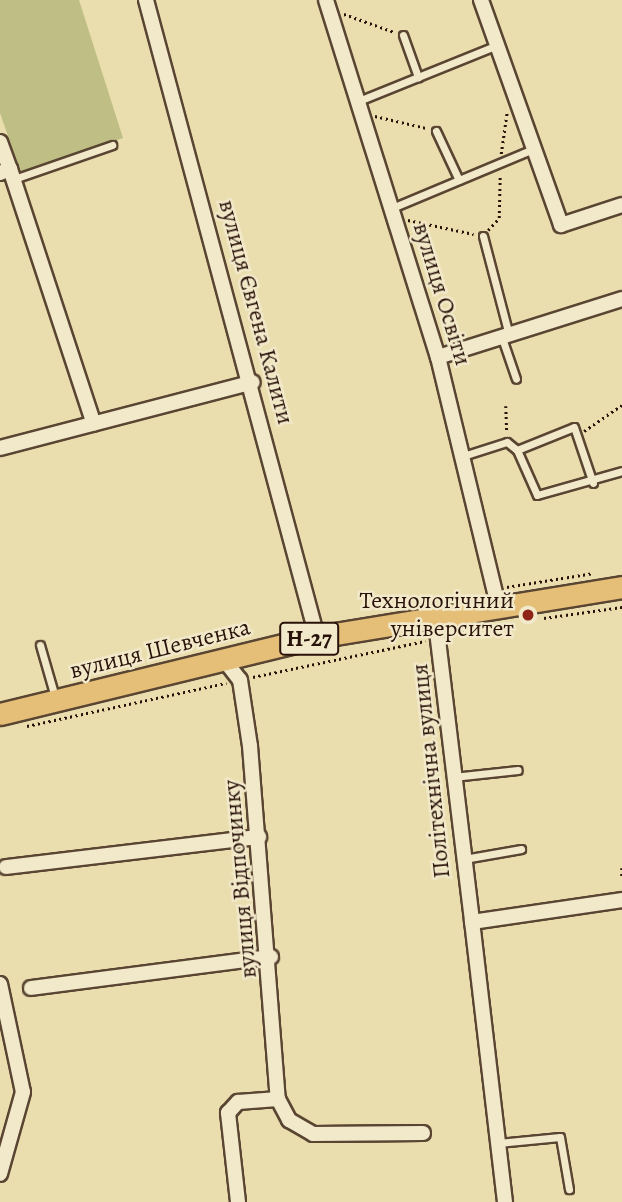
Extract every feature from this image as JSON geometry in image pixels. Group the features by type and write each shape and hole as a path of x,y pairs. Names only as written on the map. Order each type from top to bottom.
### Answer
{"main road":[{"name":"вулиця Шевченка","path":"7,722 56,701 317,637 435,615 498,615 622,587"}],"street":[{"name":"вулиця Євгена Калити","path":"146,0 253,382 317,637"},
{"path":"481,0 561,225 622,205"},
{"name":"вулиця Освіти","path":"328,4 363,107 438,357 498,615"},
{"path":"0,142 8,174 94,424"},
{"path":"438,357 622,299"},
{"path":"0,449 253,382"},
{"name":"Політехнічна вулиця","path":"435,615 505,1202"},
{"path":"225,661 240,680"},
{"name":"вулиця Відпочинку","path":"240,680 271,957 278,1099"},
{"path":"6,867 259,837"},
{"path":"472,922 622,900"},
{"path":"31,988 271,957"},
{"path":"0,984 23,1091 0,1174"},
{"path":"238,1202 228,1113 238,1102 278,1099 289,1120 313,1134 423,1133"}],"lane":[{"path":"403,35 418,77"},
{"path":"363,107 418,77 497,45"},
{"path":"436,131 459,180"},
{"path":"8,174 112,145"},
{"path":"394,213 459,180 533,149"},
{"path":"483,236 516,379"},
{"path":"517,450 574,427 593,483"},
{"path":"463,456 507,442 517,450 537,495 570,481 583,487 622,471"},
{"path":"40,645 56,701"},
{"path":"453,777 518,770"},
{"path":"463,859 521,849"},
{"path":"498,1143 559,1137 569,1189"}],"path":[{"path":"328,4 403,35"},
{"path":"394,213 483,236 499,218 500,163 511,84"},
{"path":"363,107 436,131"},
{"path":"577,436 622,405"},
{"path":"506,406 507,442"},
{"path":"534,620 622,607"},
{"path":"7,722 240,680 439,638 498,615"},
{"path":"622,868 622,876"}],"green space":[{"path":"0,0 79,0 123,138 21,174 0,113"}],"place":[{"name":"Технологічний університет","path":"528,615"}]}
